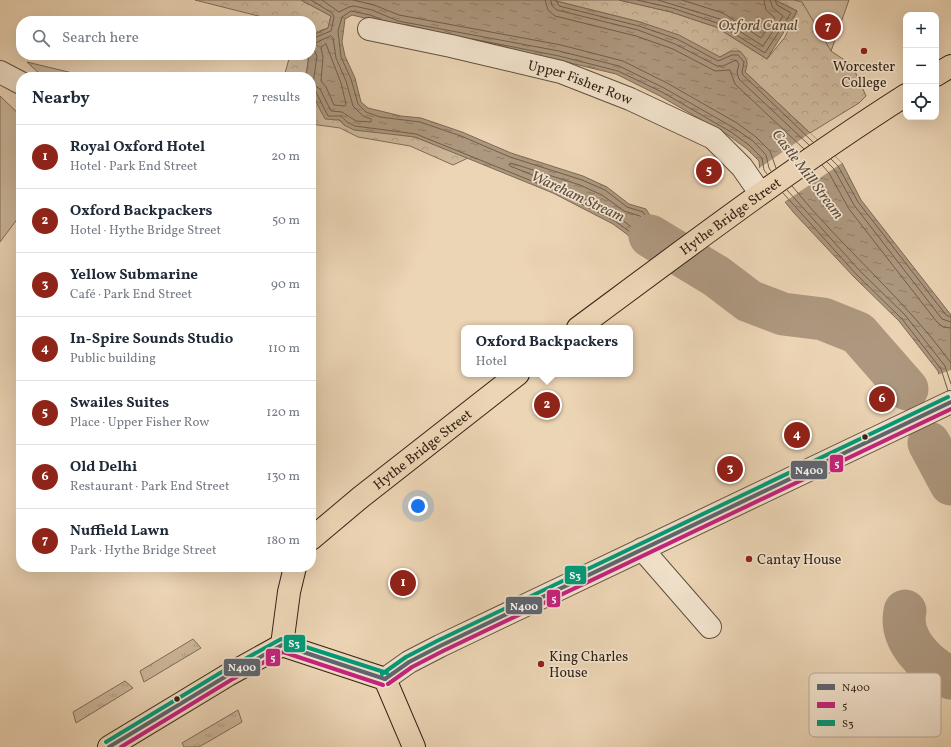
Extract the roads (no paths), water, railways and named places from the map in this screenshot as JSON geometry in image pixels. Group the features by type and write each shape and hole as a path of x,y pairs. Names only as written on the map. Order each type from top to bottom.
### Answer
{"main road":[{"path":"939,73 951,66"},
{"name":"Hythe Bridge Street","path":"582,325 762,192 833,142 903,97"},
{"name":"Hythe Bridge Street","path":"316,535 514,377"},
{"path":"282,645 289,592 294,572"},
{"path":"109,747 228,675 282,645 385,679 414,747"}],"street":[{"name":"Upper Fisher Row","path":"369,29 451,46 561,72 630,99 713,138 742,166 762,192"},
{"path":"0,72 16,80"},
{"path":"385,679 409,662 440,646 945,404"},
{"path":"642,549 710,627"}],"water":[{"name":"Castle Mill Stream","path":"301,0 552,0 640,22 679,35 720,57 731,51 740,51 747,61 745,72 842,163 861,200 951,315 951,418 938,371 899,321 854,277 794,213 760,171 759,161 747,149 728,135 660,96 616,74 558,60 452,39 352,15 345,19 342,42 345,56 355,78 361,102 368,108 401,116 421,118 462,132 511,153 583,176 607,187 629,204 646,209 659,224 676,237 712,257 683,278 636,248 628,235 613,224 553,193 415,137 354,130 344,125 340,120 325,119 316,102 316,72 307,72 308,60 316,60 316,34 328,28 331,16"},
{"name":"Oxford Canal","path":"619,0 775,0 797,11 767,59 716,27 671,12"}],"waterway":[{"name":"Wareham Stream","path":"650,236 716,276 749,301 783,314 823,319 858,333 907,389"},
{"name":"Wareham Stream","path":"929,443 951,484"},
{"name":"Wareham Stream","path":"905,611 904,622 906,632 916,651 932,667 951,678"}],"place":[{"name":"Nuffield Lawn","path":"828,27"},
{"name":"Worcester College","path":"864,51"},
{"name":"Swailes Suites","path":"709,171"},
{"name":"Old Delhi","path":"882,399"},
{"name":"Oxford Backpackers","path":"547,405"},
{"name":"In-Spire Sounds Studio","path":"797,435"},
{"name":"Yellow Submarine","path":"730,469"},
{"name":"Cantay House","path":"749,559"},
{"name":"Royal Oxford Hotel","path":"403,583"},
{"name":"King Charles House","path":"541,664"}]}
